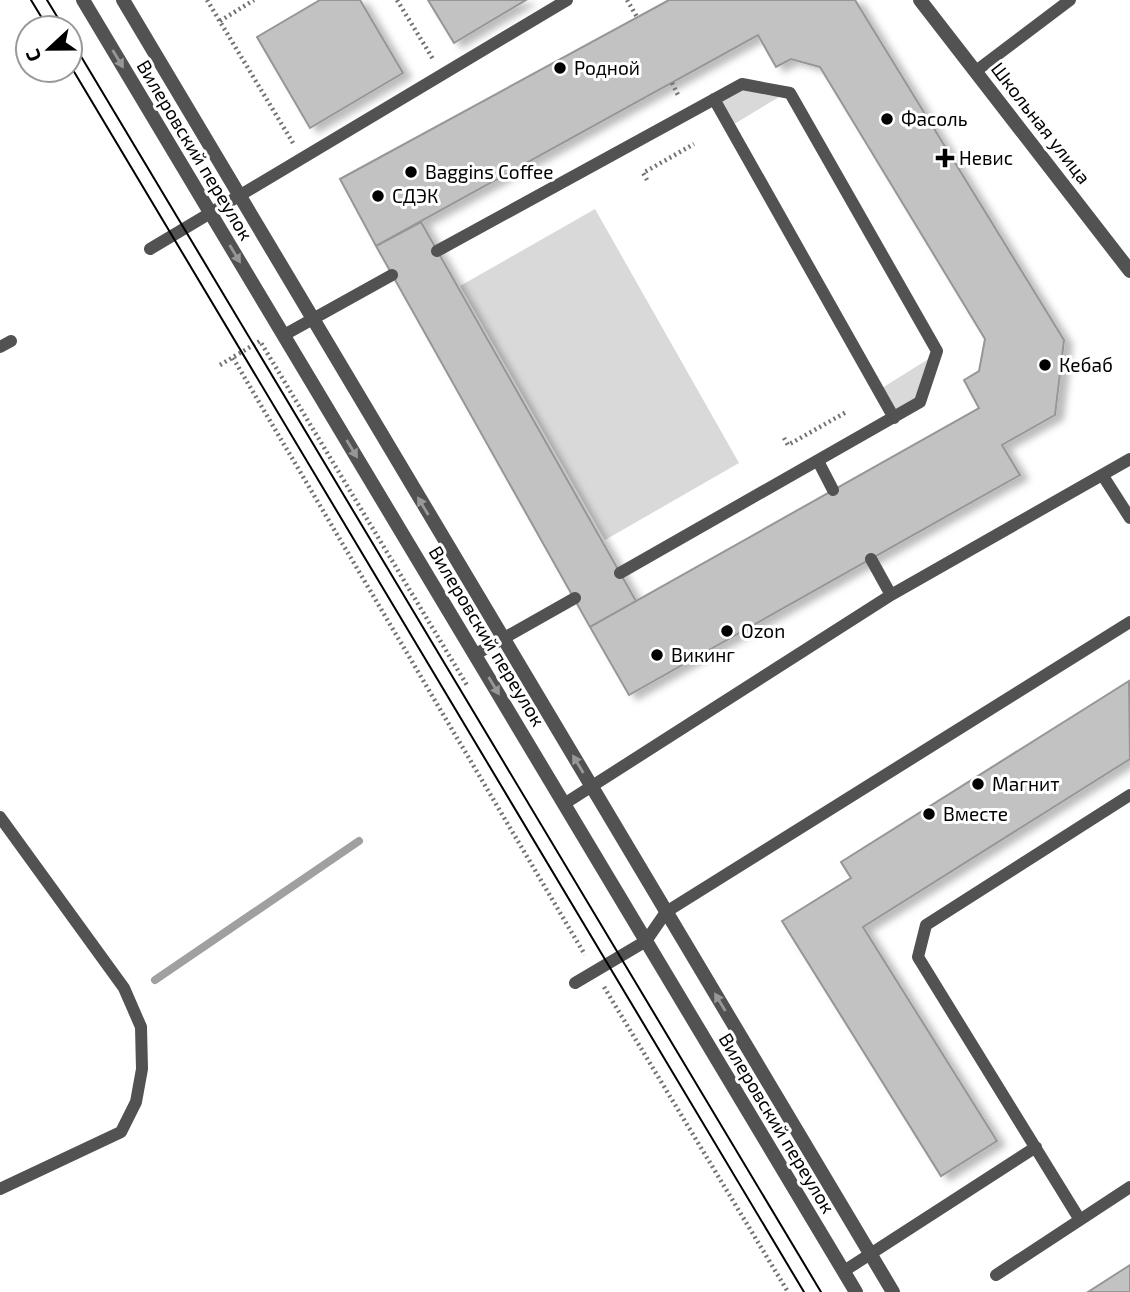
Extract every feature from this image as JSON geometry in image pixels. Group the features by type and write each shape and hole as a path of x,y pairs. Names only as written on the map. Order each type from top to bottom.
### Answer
{"street":[{"name":"Вилеровский переулок","path":"83,0 856,1292"},
{"name":"Вилеровский переулок","path":"122,0 893,1292"},
{"name":"Школьная улица","path":"920,0 1130,271"}],"lane":[{"path":"150,249 567,0"},
{"path":"976,71 1070,0"},
{"path":"438,251 742,84 790,93 937,351 920,402 620,573"},
{"path":"714,99 894,418"},
{"path":"284,335 393,275"},
{"path":"564,803 891,595 1130,459"},
{"path":"818,461 834,490"},
{"path":"1103,476 1130,518"},
{"path":"871,559 891,595"},
{"path":"476,654 575,598"},
{"path":"575,983 646,941 666,912 1130,622"},
{"path":"1080,1220 918,957 926,925 1130,795"},
{"path":"0,817 124,988 141,1027 142,1069 136,1102 121,1132 0,1188"},
{"path":"844,1271 1036,1147"},
{"path":"996,1275 1130,1187"}],"path":[{"path":"207,0 302,158"},
{"path":"220,21 254,0"},
{"path":"397,0 442,75"},
{"path":"628,0 637,17"},
{"path":"647,180 643,173 694,144"},
{"path":"220,365 260,341"},
{"path":"233,358 788,1292"},
{"path":"784,438 788,445 848,411"}],"shaded area":[{"path":"742,86 784,94 731,126 717,99"},
{"path":"595,209 739,463 605,540 460,286"},
{"path":"930,358 916,401 896,413 882,388"}],"building":[{"path":"320,0 360,0 403,73 310,128 257,37"},
{"path":"428,0 526,0 454,43"},
{"path":"669,0 855,0 1064,340 1055,415 1002,445 1020,475 629,695 590,627 979,408 964,380 979,371 985,339 820,67 791,59 776,67 758,35 376,246 340,179"},
{"path":"421,222 636,601 590,627 376,246"},
{"path":"1129,681 1130,759 863,927 997,1141 941,1176 782,921 851,878 841,862"},
{"path":"1130,1265 1130,1292 1088,1292"}],"waterway":[{"path":"155,980 359,841"}],"tram line":[{"path":"31,0 40,14"},
{"path":"47,0 56,14"},
{"path":"84,61 821,1292"},
{"path":"81,84 804,1292"}],"place":[{"name":"Родной","path":"560,68"},
{"name":"Фасоль","path":"887,119"},
{"name":"Невис","path":"945,158"},
{"name":"Baggins Coffee","path":"411,172"},
{"name":"СДЭК","path":"378,196"},
{"name":"Кебаб","path":"1045,365"},
{"name":"Ozon","path":"727,631"},
{"name":"Викинг","path":"657,655"},
{"name":"Магнит","path":"978,784"},
{"name":"Вместе","path":"929,814"}]}
